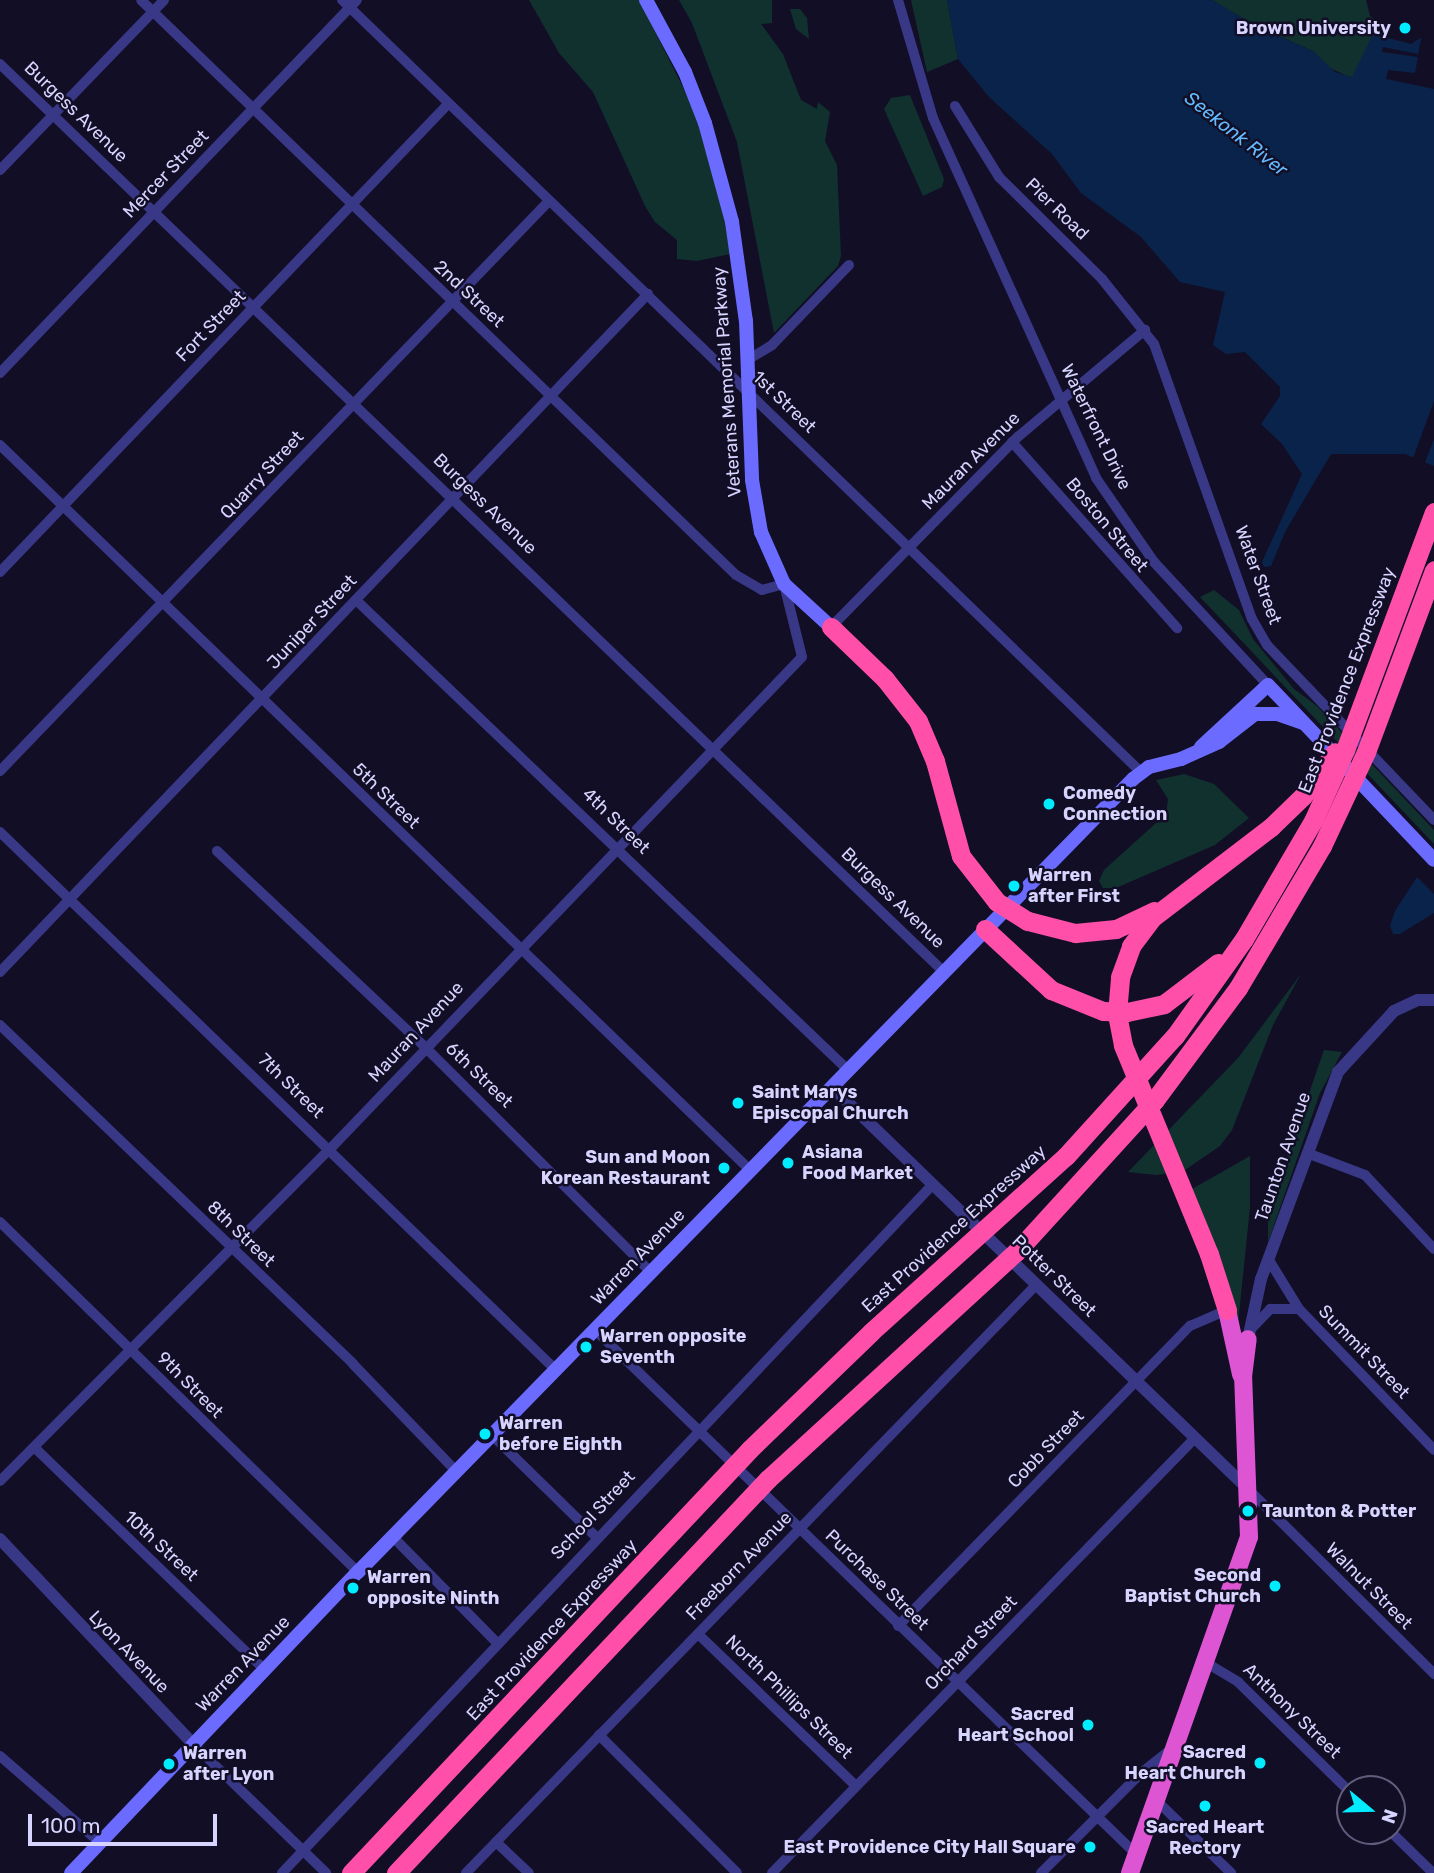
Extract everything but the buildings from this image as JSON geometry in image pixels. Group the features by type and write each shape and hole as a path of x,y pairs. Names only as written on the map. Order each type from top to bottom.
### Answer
{"highway":[{"name":"East Providence Expressway","path":"351,1873 774,1426 1050,1172 1115,1105 1182,1026 1262,911 1331,782 1434,512"},
{"path":"396,1873 768,1479 886,1367 999,1268 1088,1179 1197,1046 1303,879 1357,772 1434,570"},
{"path":"831,627 886,679 918,721 935,761 958,847 981,886 1004,908 1036,925 1075,933 1106,931 1143,917 1196,884 1261,836 1323,770 1366,695"},
{"path":"1196,884 1137,936 1118,989 1123,1045 1227,1310"},
{"path":"985,929 1060,996 1095,1010 1127,1013 1164,1004 1190,988 1225,956 1262,911"},
{"name":"Taunton Avenue","path":"1130,1873 1249,1537 1250,1491 1243,1377 1227,1310"},
{"name":"Taunton Avenue","path":"1243,1377 1248,1339"}],"main road":[{"name":"Veterans Memorial Parkway","path":"646,0 685,72 708,135 734,235 749,359 748,392 758,520 784,584 831,627"},
{"path":"1249,718 1268,685"},
{"path":"1198,750 1268,685"},
{"name":"Waterfront Drive","path":"1268,685 1434,860"},
{"path":"1249,718 1266,712 1303,723"},
{"name":"Warren Avenue","path":"79,1870 98,1841 392,1536 1140,772 1219,742 1249,718"}],"street":[{"name":"2nd Street","path":"141,0 351,206 743,580 762,590 784,584"},
{"path":"0,170 164,0"},
{"name":"Waterfront Drive","path":"898,0 933,118 1096,478 1138,542 1268,685"},
{"name":"1st Street","path":"350,3 447,105 648,294 1140,772"},
{"name":"Mercer Street","path":"0,373 252,110 350,3"},
{"name":"Burgess Avenue","path":"0,64 456,499 711,750 944,972"},
{"name":"Fort Street","path":"0,572 447,105"},
{"name":"Pier Road","path":"955,106 999,177 1093,269 1145,330"},
{"name":"Quarry Street","path":"0,771 548,202"},
{"path":"749,359 772,345 849,265"},
{"name":"Juniper Street","path":"0,972 554,397 648,294"},
{"name":"Mauran Avenue","path":"831,627 1012,442 1145,330"},
{"name":"Water Street","path":"1145,330 1163,363 1257,629 1289,672 1434,820"},
{"name":"Boston Street","path":"1012,442 1177,628"},
{"name":"5th Street","path":"0,445 750,1170"},
{"name":"Mauran Avenue","path":"0,1481 228,1247 331,1148 617,846 802,657 784,584"},
{"name":"4th Street","path":"356,600 617,846 849,1071"},
{"name":"7th Street","path":"0,832 331,1148 446,1267 555,1369"},
{"name":"6th Street","path":"217,851 425,1047 651,1272"},
{"name":"Taunton Avenue","path":"1248,1339 1269,1260 1333,1081 1350,1055 1399,1008 1433,999"},
{"name":"8th Street","path":"0,1025 228,1247 354,1364 456,1471"},
{"name":"Potter Street","path":"832,1087 1250,1491"},
{"path":"1307,1153 1365,1175 1434,1249"},
{"name":"School Street","path":"282,1873 696,1430 933,1184"},
{"name":"9th Street","path":"0,1222 358,1572"},
{"name":"Summit Street","path":"1269,1260 1299,1309 1434,1450"},
{"name":"Freeborn Avenue","path":"466,1873 799,1530 1032,1280"},
{"name":"Summit Street","path":"1248,1339 1256,1321 1270,1309 1299,1309"},
{"name":"Cobb Street","path":"898,1626 1195,1321 1227,1310"},
{"name":"Purchase Street","path":"594,1329 1095,1818 1137,1855"},
{"path":"492,1435 596,1537"},
{"name":"Orchard Street","path":"772,1873 1195,1438"},
{"name":"10th Street","path":"34,1448 264,1669"},
{"name":"Walnut Street","path":"1250,1491 1434,1674"},
{"path":"392,1536 497,1643"},
{"name":"Lyon Avenue","path":"0,1539 192,1743 326,1873"},
{"name":"North Phillips Street","path":"698,1634 856,1786"},
{"name":"Anthony Street","path":"1205,1662 1238,1682 1336,1778"},
{"path":"599,1735 737,1873"},
{"path":"1041,1873 1095,1818 1176,1745"},
{"path":"0,1756 98,1841"},
{"path":"1156,1800 1231,1873"},
{"path":"496,1842 529,1873"},
{"path":"1404,1845 1433,1873"}],"green space":[{"path":"529,0 639,0 704,129 717,171 730,254 697,261 677,259 677,240 655,222 645,206 593,92 559,53"},
{"path":"679,0 772,0 772,23 761,24 783,54 801,100 817,109 818,102 830,112 825,141 837,165 841,256 838,266 774,333 737,142 692,23"},
{"path":"911,0 947,0 958,59 927,72"},
{"path":"1212,0 1366,0 1370,16 1379,22 1353,77 1328,67 1313,51 1258,27"},
{"path":"790,9 800,9 807,18 809,39 796,29"},
{"path":"910,95 944,179 942,187 923,196 884,109 891,98"},
{"path":"1214,590 1239,610 1253,639 1294,689 1317,706 1434,830 1434,844 1200,597"},
{"path":"1184,774 1214,784 1249,818 1215,845 1116,888 1103,888 1099,881 1104,870 1166,814 1168,799 1156,780"},
{"path":"1301,974 1273,1025 1232,1130 1220,1146 1182,1172 1156,1175 1128,1172 1238,1058"},
{"path":"1324,1050 1342,1052 1320,1093 1268,1242 1268,1212"},
{"path":"1250,1156 1250,1207 1238,1324 1192,1189"}],"water":[{"name":"Seekonk River","path":"947,0 1212,0 1258,27 1313,51 1335,72 1352,77 1373,34 1411,44 1420,38 1434,41 1434,466 1405,454 1331,454 1285,532 1271,566 1264,567 1262,562 1302,474 1282,444 1261,424 1280,396 1280,387 1245,352 1226,354 1213,345 1225,292 1180,282 1141,237 1081,193 1052,154 989,97 958,59"},
{"path":"1417,877 1434,894 1434,913 1400,934 1393,934 1390,926 1395,911"}],"pier":[{"path":"1422,34 1434,37 1434,89 1386,79 1388,70 1415,73 1418,57 1382,52 1383,47 1418,54"},
{"path":"1434,401 1434,439 1424,465 1412,461"}],"place":[{"name":"Brown University","path":"1405,28"},
{"name":"Comedy Connection","path":"1049,804"},
{"name":"Warren after First","path":"1014,886"},
{"name":"Saint Marys Episcopal Church","path":"738,1103"},
{"name":"Asiana Food Market","path":"788,1163"},
{"name":"Sun and Moon Korean Restaurant","path":"724,1168"},
{"name":"Warren opposite Seventh","path":"586,1347"},
{"name":"Warren before Eighth","path":"485,1434"},
{"name":"Taunton & Potter","path":"1248,1511"},
{"name":"Second Baptist Church","path":"1275,1586"},
{"name":"Warren opposite Ninth","path":"353,1588"},
{"name":"Sacred Heart School","path":"1088,1725"},
{"name":"Sacred Heart Church","path":"1260,1763"},
{"name":"Warren after Lyon","path":"169,1764"},
{"name":"Sacred Heart Rectory","path":"1205,1806"},
{"name":"East Providence City Hall Square","path":"1090,1847"}]}
